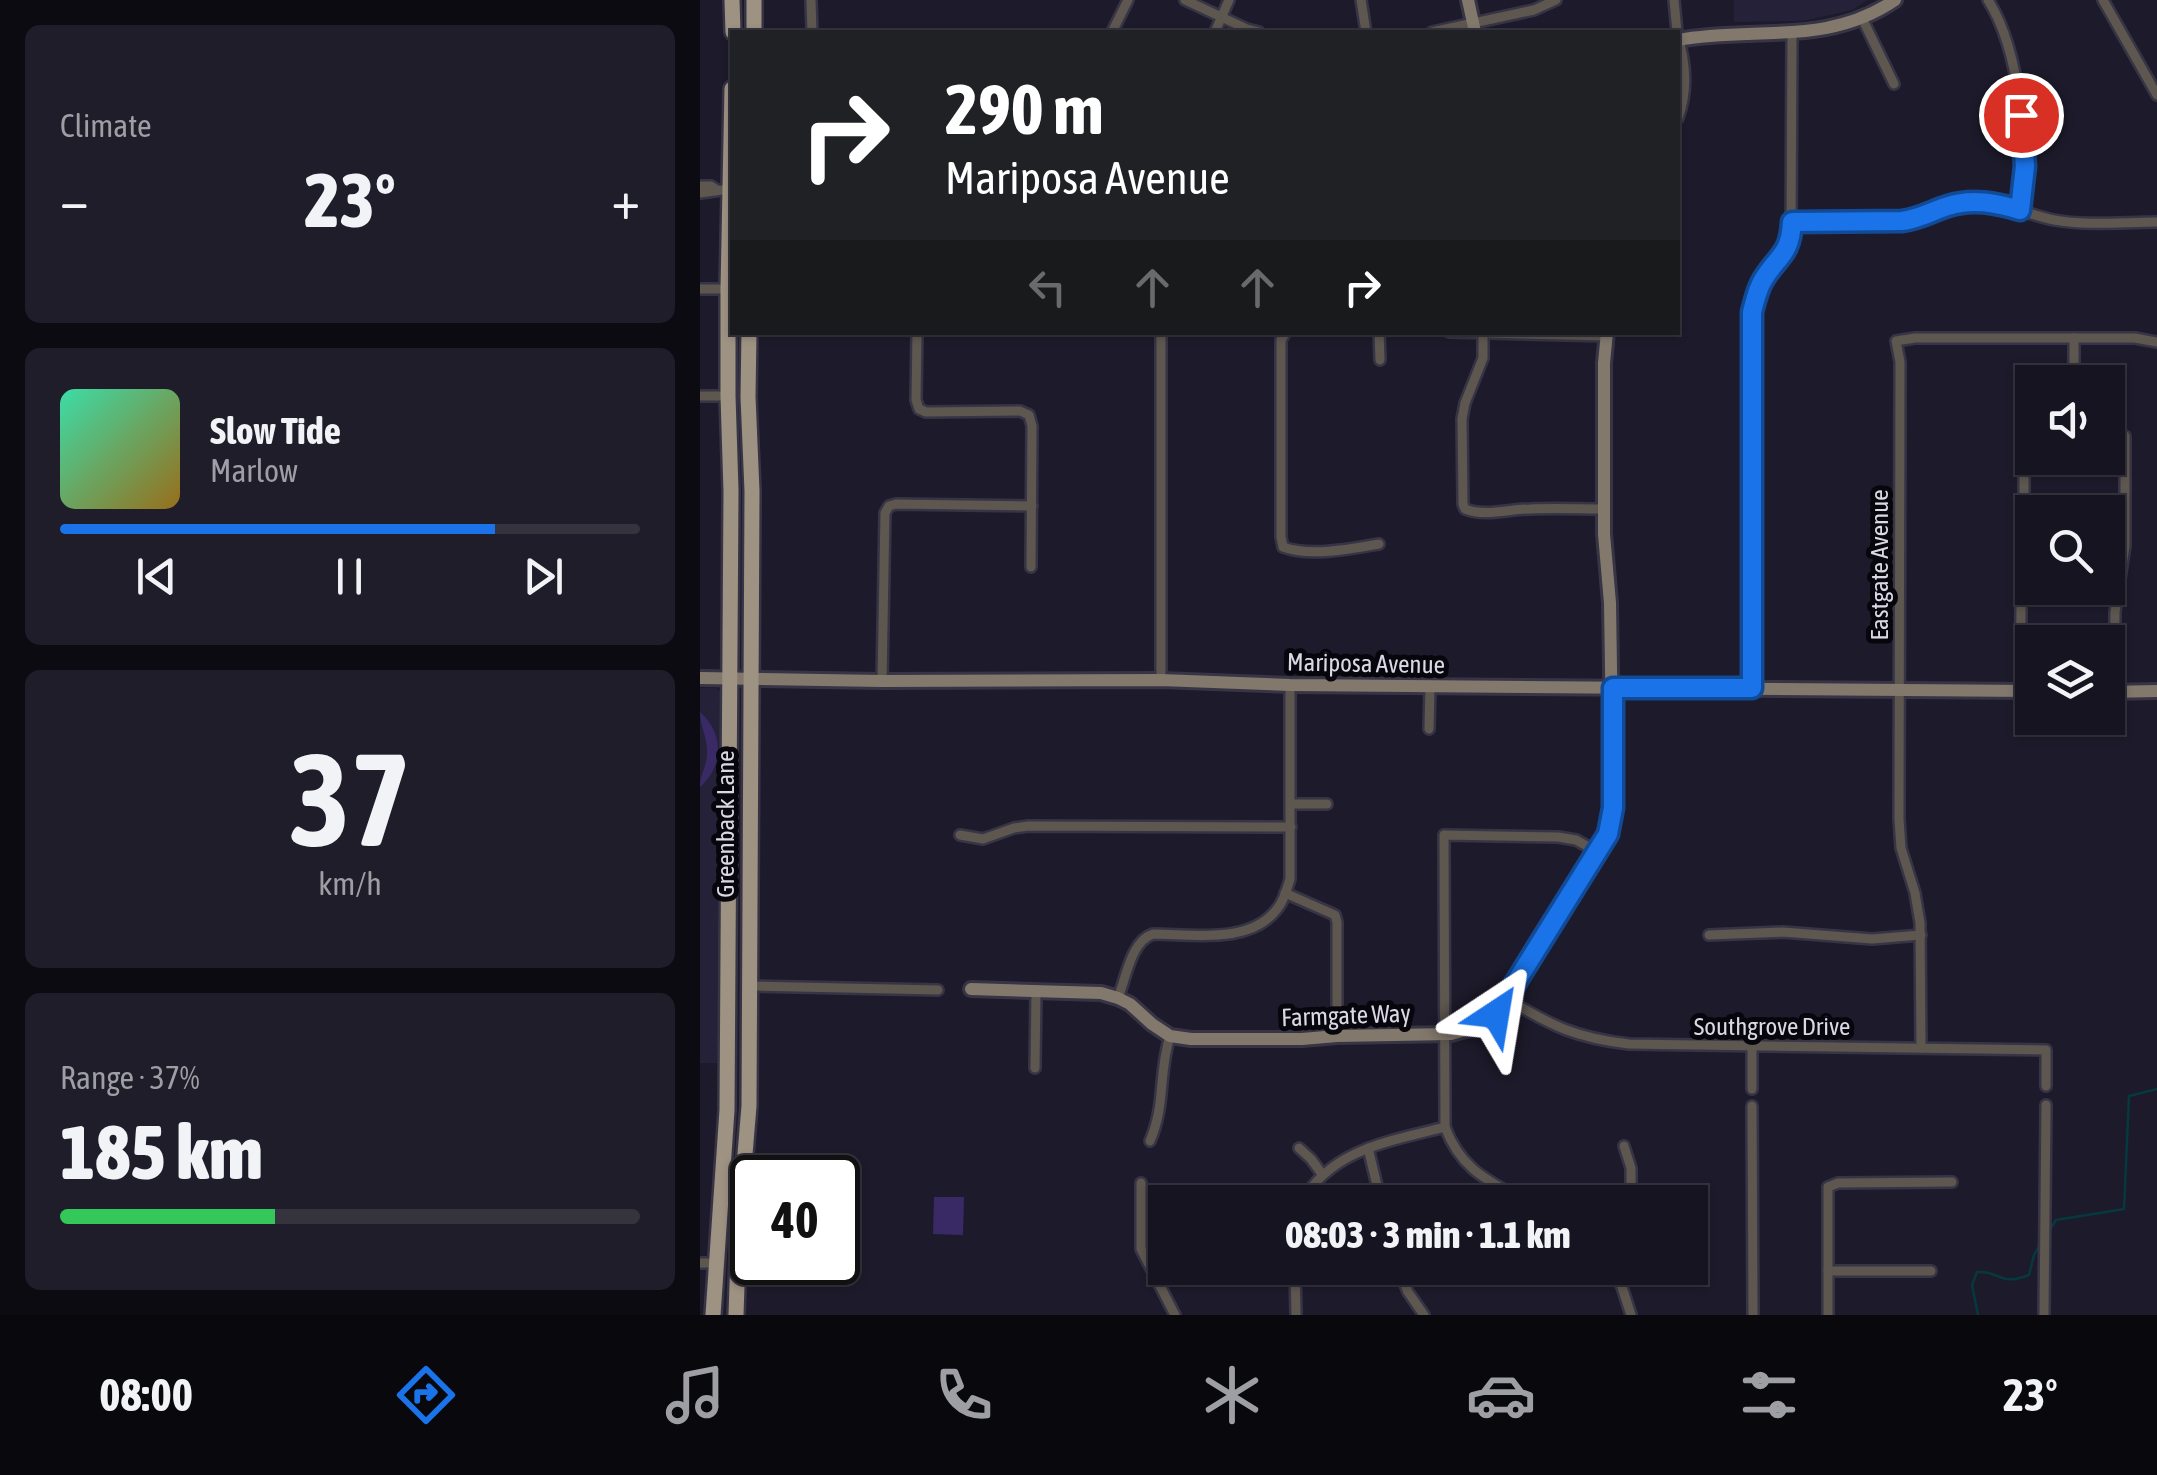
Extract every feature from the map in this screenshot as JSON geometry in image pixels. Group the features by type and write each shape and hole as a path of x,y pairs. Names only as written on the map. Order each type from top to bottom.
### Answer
{"main road":[{"path":"732,0 733,30"},
{"path":"754,0 754,30"},
{"name":"Greenback Lane","path":"714,1315 708,1263 718,1236 727,1110 731,537 730,292 724,190 730,114"},
{"name":"Greenback Lane","path":"745,1155 752,538 749,335"},
{"path":"728,396 736,402 739,416 750,424"},
{"path":"731,537 752,538"},
{"path":"728,957 739,966 738,980 749,986"},
{"path":"718,1236 730,1254"},
{"path":"708,1263 724,1268 736,1297"},
{"name":"Greenback Lane","path":"736,1285 736,1315"}],"street":[{"path":"812,0 812,30"},
{"path":"1113,30 1128,0"},
{"path":"1185,0 1251,30"},
{"path":"1216,30 1229,0"},
{"path":"1361,0 1366,30"},
{"path":"1468,0 1474,28 1556,0"},
{"path":"1674,0 1677,30"},
{"path":"1680,37 1736,32 1792,34 1829,29 1876,12 1894,0"},
{"path":"1988,0 2004,33 2018,92 2025,166 2020,210"},
{"path":"2104,0 2157,95"},
{"path":"1862,18 1894,84"},
{"path":"1752,688 1752,312 1761,283 1784,255 1792,222 1792,34"},
{"path":"1680,46 1684,94 1680,110"},
{"path":"700,190 724,190"},
{"path":"1792,222 1902,221 1953,204 1976,201 2056,221 2157,222"},
{"path":"700,288 730,292"},
{"path":"917,335 919,409 1030,414 1031,567"},
{"path":"1161,680 1162,335"},
{"path":"1284,335 1283,547 1327,550 1378,544"},
{"path":"1379,335 1380,360"},
{"path":"1483,335 1482,358 1462,418 1465,509 1604,509"},
{"name":"Farmgate Way","path":"1170,1036 1230,1040 1444,1035 1480,1026 1507,999 1608,834 1613,808 1613,688 1604,509 1607,335"},
{"path":"2074,338 2074,365"},
{"name":"Eastgate Avenue","path":"1921,1048 1918,903 1899,829 1900,362 1896,341 2134,338 2157,342"},
{"path":"700,396 728,396"},
{"path":"2114,625 2126,546 2125,436"},
{"path":"2022,625 2024,475"},
{"path":"882,681 888,506 1032,506"},
{"name":"Mariposa Avenue","path":"700,678 2015,691"},
{"path":"1118,998 1144,936 1222,935 1250,929 1278,908 1290,879 1290,685"},
{"path":"1430,686 1430,729"},
{"path":"2125,692 2157,692"},
{"path":"1291,804 1327,804"},
{"path":"960,835 983,839 1028,826 1291,827"},
{"path":"1496,1185 1463,1162 1444,1126 1444,835 1558,836 1598,852"},
{"path":"1286,893 1335,915 1337,1036"},
{"path":"1709,934 1768,931 1872,939 1921,935"},
{"path":"749,986 938,990"},
{"path":"971,989 1080,990 1118,998 1170,1036 1163,1064 1162,1104 1150,1142"},
{"path":"1035,1068 1036,990"},
{"name":"Southgrove Drive","path":"1507,999 1550,1025 1593,1039 1629,1044 2046,1050 2046,1086"},
{"path":"1752,1046 1752,1089"},
{"path":"2044,1315 2046,1105"},
{"path":"1752,1106 1752,1315"},
{"path":"1314,1185 1336,1163 1368,1148 1444,1126"},
{"path":"1624,1146 1631,1168 1631,1185"},
{"path":"1300,1148 1322,1174"},
{"path":"1368,1148 1377,1185"},
{"path":"1828,1315 1828,1186 1952,1182"},
{"path":"1140,1183 1141,1250 1176,1315"},
{"path":"1828,1271 1931,1271"},
{"path":"1295,1285 1296,1315"},
{"path":"1405,1285 1424,1315"},
{"path":"1621,1285 1631,1315"}],"shaded area":[{"path":"1734,0 1868,0 1852,10 1803,21 1734,22"},
{"path":"700,688 717,688 725,698 721,1063 700,1063"},
{"path":"700,712 713,730 718,750 713,769 700,787 707,754"},
{"path":"934,1197 964,1197 963,1235 933,1234"}],"waterway":[{"path":"2051,1228 2056,1220 2124,1209 2129,1096 2157,1089"},
{"path":"1978,1315 1972,1285 1977,1272 2005,1279 2029,1275 2039,1246"}],"route":[{"path":"1496,1014 1608,834 1613,808 1613,688 1752,688 1752,312 1761,283 1784,255 1792,222 1902,221 1953,204 1976,201 2020,210 2025,166 2021,115"}]}
